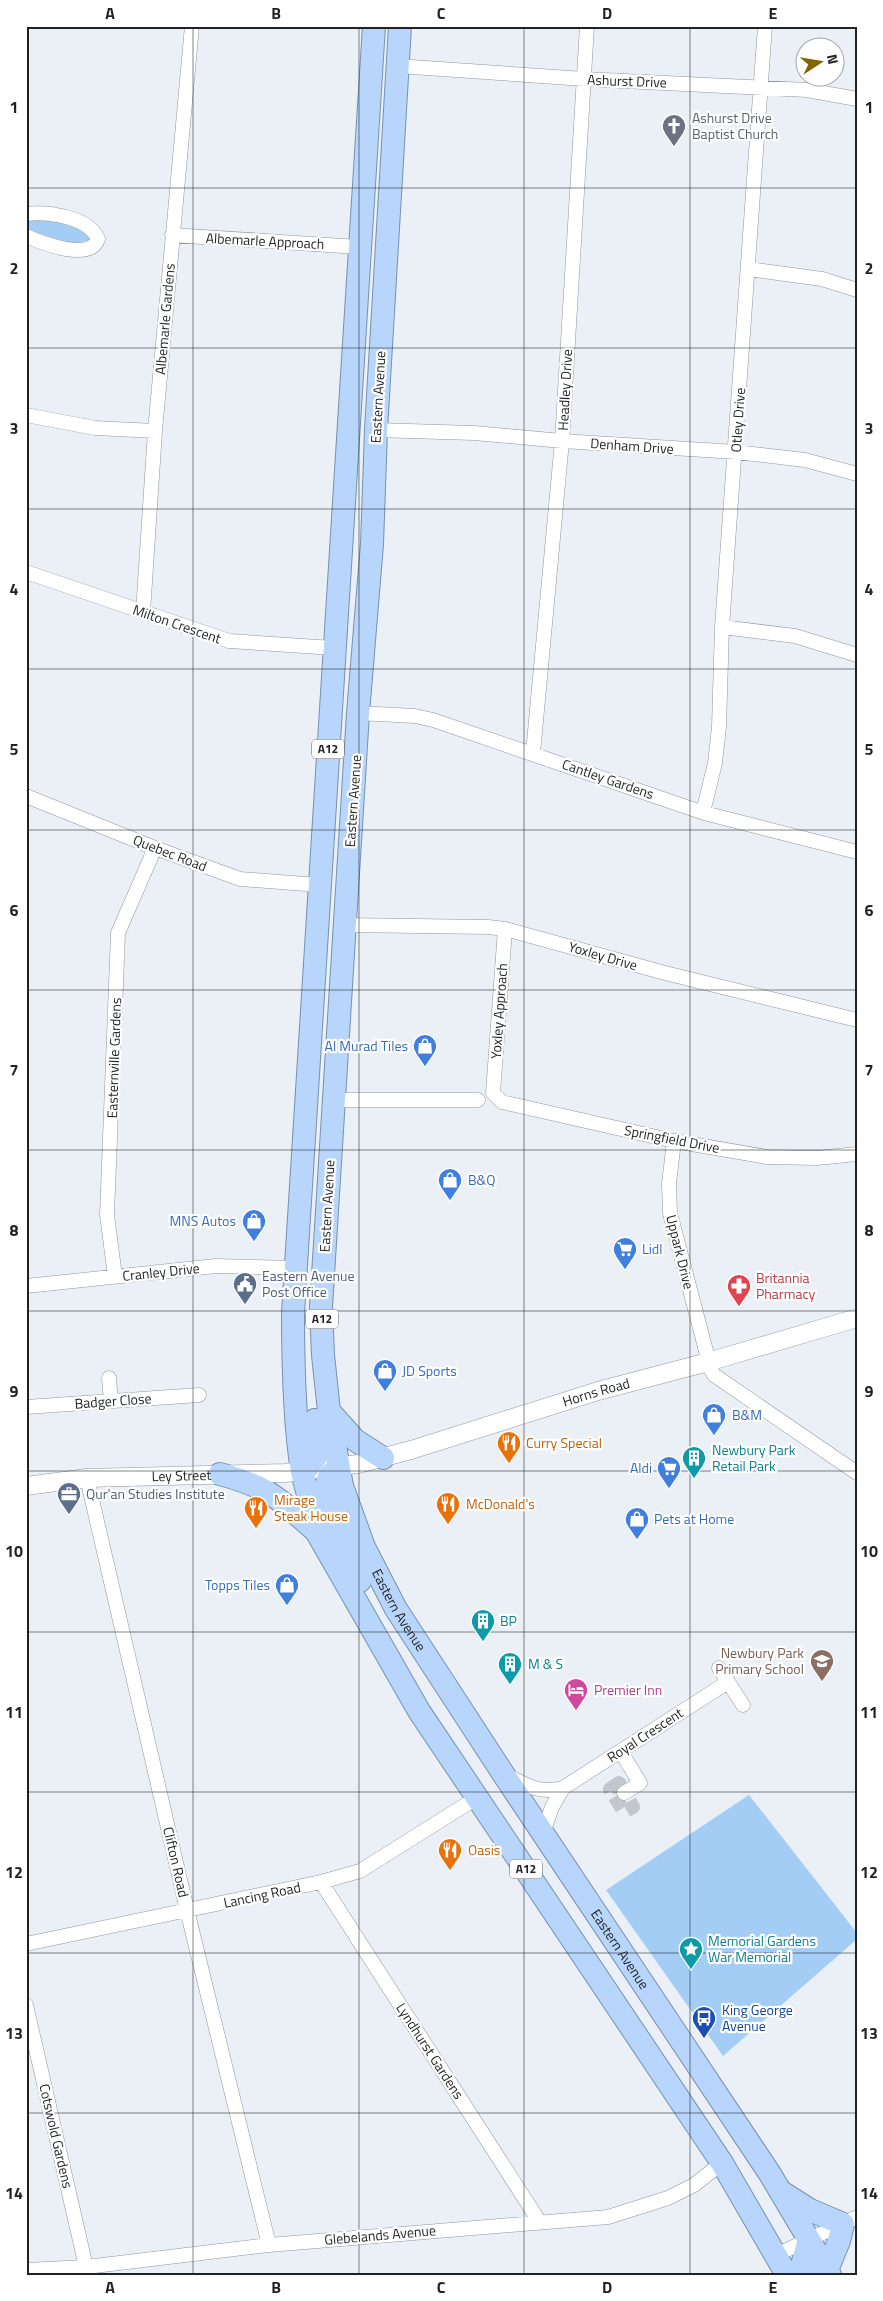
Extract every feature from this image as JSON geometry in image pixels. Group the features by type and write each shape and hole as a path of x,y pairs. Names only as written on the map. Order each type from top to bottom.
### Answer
{"highway":[{"name":"Eastern Avenue","path":"374,26 296,1268 293,1355 302,1472 314,1516 316,1531 419,1711 478,1796 722,2163 802,2270"},
{"name":"Eastern Avenue","path":"400,26 376,430 372,544 358,713 321,1307 323,1355 338,1468 347,1503 364,1547 396,1609 780,2192 809,2240 802,2270"},
{"path":"302,1472 315,1462 318,1452 308,1369 312,1332 321,1307"},
{"path":"329,1411 355,1440 383,1458"},
{"path":"338,1468 330,1474 327,1482 326,1496 341,1542 373,1608 387,1654"},
{"path":"220,1474 246,1481 266,1490 285,1502 316,1531"},
{"path":"780,2192 810,2210 850,2221 839,2241 802,2270"}],"street":[{"name":"Albemarle Gardens","path":"143,612 155,431 192,26"},
{"name":"Headley Drive","path":"533,753 562,442 587,26"},
{"name":"Otley Drive","path":"703,812 715,763 719,727 722,627 765,26"},
{"name":"Ashurst Drive","path":"397,66 584,79 808,90 857,98"},
{"path":"26,214 51,215 74,220 88,227 96,234 98,239 96,245 91,248 69,249 26,236"},
{"name":"Albemarle Approach","path":"172,235 359,247"},
{"path":"748,269 822,279 857,290"},
{"path":"26,415 95,428 155,431"},
{"name":"Denham Drive","path":"376,430 474,433 562,442 736,452 805,460 857,474"},
{"name":"Milton Crescent","path":"26,572 230,641 334,648"},
{"path":"722,627 795,636 857,655"},
{"name":"Cantley Gardens","path":"358,713 414,716 433,720 703,812 857,852"},
{"name":"Quebec Road","path":"26,796 155,848 240,879 319,885"},
{"name":"Easternville Gardens","path":"115,1276 108,1215 118,933 155,848"},
{"name":"Yoxley Drive","path":"345,925 488,926 505,929 665,973 857,1020"},
{"name":"Yoxley Approach","path":"494,1094 505,929"},
{"name":"Springfield Drive","path":"494,1094 502,1102 674,1142 791,1159 857,1154"},
{"path":"334,1100 478,1100"},
{"name":"Uppark Drive","path":"674,1142 669,1184 670,1213 708,1362"},
{"name":"Cranley Drive","path":"26,1286 216,1266 296,1268"},
{"name":"Horns Road","path":"338,1468 383,1458 598,1391 708,1362 857,1318"},
{"path":"708,1362 714,1376 857,1473"},
{"path":"109,1378 111,1401"},
{"name":"Badger Close","path":"26,1407 200,1395"},
{"name":"Ley Street","path":"26,1486 87,1478 302,1472 338,1468"},
{"name":"Clifton Road","path":"87,1478 187,1910 269,2245"},
{"path":"720,1668 743,1705"},
{"name":"Royal Crescent","path":"502,1772 532,1789 549,1791 563,1788 728,1682"},
{"path":"621,1752 640,1783 624,1793"},
{"path":"544,1833 552,1808 563,1788"},
{"name":"Lancing Road","path":"26,1944 321,1882 360,1871 478,1796"},
{"name":"Lyndhurst Gardens","path":"321,1882 539,2221"},
{"name":"Cotswold Gardens","path":"26,2006 86,2267"},
{"name":"Glebelands Avenue","path":"26,2270 86,2267 269,2245 539,2221 608,2217 668,2198 694,2185 722,2163"},
{"path":"802,2270 809,2240 850,2221"}],"shaded area":[{"path":"27,220 56,220 82,230 90,237 89,240 70,245 26,231"},
{"path":"749,1795 857,1933 857,1939 723,2056 606,1890"}],"tunnel":[{"path":"619,1783 633,1807 624,1812 610,1789 619,1783"}],"place":[{"name":"Ashurst Drive Baptist Church","path":"674,147"},
{"name":"Al Murad Tiles","path":"425,1067"},
{"name":"B&Q","path":"450,1201"},
{"name":"MNS Autos","path":"254,1242"},
{"name":"Lidl","path":"625,1270"},
{"name":"Eastern Avenue Post Office","path":"245,1305"},
{"name":"Britannia Pharmacy","path":"739,1307"},
{"name":"JD Sports","path":"385,1392"},
{"name":"B&M","path":"714,1436"},
{"name":"Curry Special","path":"509,1464"},
{"name":"Newbury Park Retail Park","path":"694,1479"},
{"name":"Aldi","path":"669,1489"},
{"name":"Qur'an Studies Institute","path":"69,1515"},
{"name":"McDonald's","path":"448,1525"},
{"name":"Mirage Steak House","path":"256,1529"},
{"name":"Pets at Home","path":"637,1540"},
{"name":"Topps Tiles","path":"287,1606"},
{"name":"BP","path":"483,1642"},
{"name":"Newbury Park Primary School","path":"822,1682"},
{"name":"M & S","path":"510,1685"},
{"name":"Premier Inn","path":"576,1711"},
{"name":"Oasis","path":"450,1871"},
{"name":"Memorial Gardens War Memorial","path":"691,1970"},
{"name":"King George Avenue","path":"704,2039"}]}
